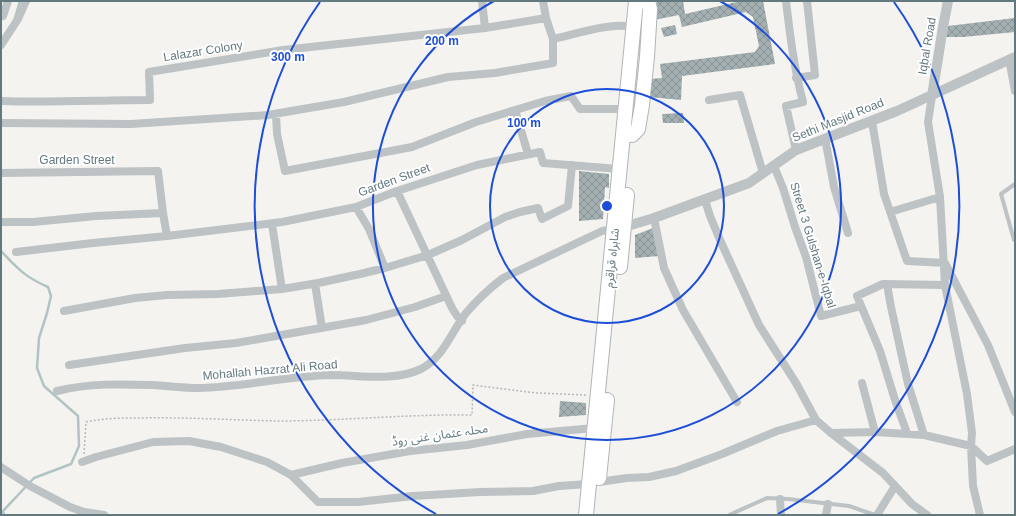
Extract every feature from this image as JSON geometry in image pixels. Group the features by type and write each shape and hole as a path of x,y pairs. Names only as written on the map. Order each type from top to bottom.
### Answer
{"highway":[{"name":"شاہراہ قراقرم","path":"596,515 594,483 594,428 632,135 633,27 636,1"},
{"name":"شاہراہ قراقرم","path":"586,515 594,483 619,228 620,169 625,109 646,1"},
{"path":"632,135 638,129 647,62 650,9 646,1"}],"street":[{"path":"1,13 3,16 8,1"},
{"path":"1,45 18,20 26,1"},
{"path":"482,1 485,28"},
{"path":"1,123 131,124 276,114 344,102 448,77 553,63 553,39 546,18 543,1"},
{"path":"786,1 796,78 802,102 786,106 796,150"},
{"path":"796,78 815,75 807,1"},
{"name":"Iqbal Road","path":"932,96 942,27 948,1"},
{"name":"Lalazar Colony","path":"1,102 39,103 99,100 150,100 149,72 283,50 485,28 546,18"},
{"path":"553,39 613,26 624,25 633,27"},
{"path":"1012,58 1015,91"},
{"name":"Sethi Masjid Road","path":"619,228 654,218 749,183 796,150 932,96 1012,58"},
{"path":"709,100 740,95 763,173"},
{"path":"276,114 285,171 412,147 476,122 545,101 571,96 580,109 625,109"},
{"path":"932,96 928,122 940,197 945,285 967,394 972,433 971,446 973,486 980,515"},
{"path":"515,110 528,154 540,152 543,163 620,169"},
{"path":"872,121 880,175 890,212 907,261 944,263"},
{"path":"825,138 834,187 848,233"},
{"name":"Garden Street","path":"16,252 93,242 167,236 272,224 356,206 477,165 528,154"},
{"path":"64,311 135,298 282,289 315,284 385,268 428,255 462,240 505,217 538,208 542,219 568,206 572,165"},
{"name":"Street 3 Gulshan-e-Iqbal","path":"774,166 806,257 821,316 861,306"},
{"name":"Garden Street","path":"1,173 158,171 167,236"},
{"path":"397,191 446,296 457,316 462,321"},
{"path":"890,212 940,197"},
{"path":"705,200 718,234 759,325 796,383 816,420 831,434 883,473 912,504 927,515"},
{"path":"356,206 369,229 385,268"},
{"path":"1,222 33,222 96,216 163,213"},
{"path":"654,218 664,268 682,310 737,402"},
{"path":"272,224 282,289"},
{"name":"Mohallah Hazrat Ali Road","path":"57,391 73,387 102,384 199,388 322,375 361,377 396,376 421,369 445,348 466,314 482,296 504,278 602,231 619,228"},
{"path":"944,263 988,345 1015,412"},
{"path":"315,284 322,328"},
{"path":"907,433 880,351 857,296 883,284 945,285"},
{"path":"887,284 908,384 924,435"},
{"path":"69,365 172,350 236,343 366,320 415,307 446,296"},
{"path":"862,383 875,432"},
{"path":"82,462 153,442 189,441 228,449 267,462 291,475 318,502 358,502 413,496 480,492 533,491 559,486 649,477 676,471 777,431 816,420"},
{"name":"محلہ عثمان غنی روڈ","path":"291,475 342,463 410,451 466,445 527,434 594,428"},
{"path":"831,434 875,432 924,435 971,446 987,461 1015,449"},
{"path":"1,467 27,484 70,507 84,512 104,515"},
{"path":"876,515 895,486"},
{"path":"780,499 781,515"},
{"path":"826,515 828,504"}],"lane":[{"path":"1015,184 1002,194 1015,240"},
{"path":"729,515 767,498 849,506 876,515"}],"path":[{"path":"82,462 86,422 100,419 174,417 279,421 435,414 472,415 473,385 537,393 598,395"}],"building":[{"path":"657,1 683,1 685,14 741,1 763,1 775,64 682,76 681,100 649,97 650,79 662,78 660,64 755,52 759,46 753,17 746,12 682,27 679,15 654,20"},
{"path":"1015,18 1015,32 963,37 946,37 948,26"},
{"path":"675,25 677,34 664,37 661,28"},
{"path":"683,113 684,123 663,123 662,114"},
{"path":"579,171 609,174 609,188 605,187 603,219 579,221"},
{"path":"653,228 659,256 635,258 635,235"},
{"path":"560,401 586,403 586,415 559,417"}],"waterway":[{"path":"15,18 20,1"},
{"path":"1,251 22,272 33,280 48,287 51,296 39,338 37,368 44,386 78,416 79,446 71,464 34,478 3,511 4,515"}]}
